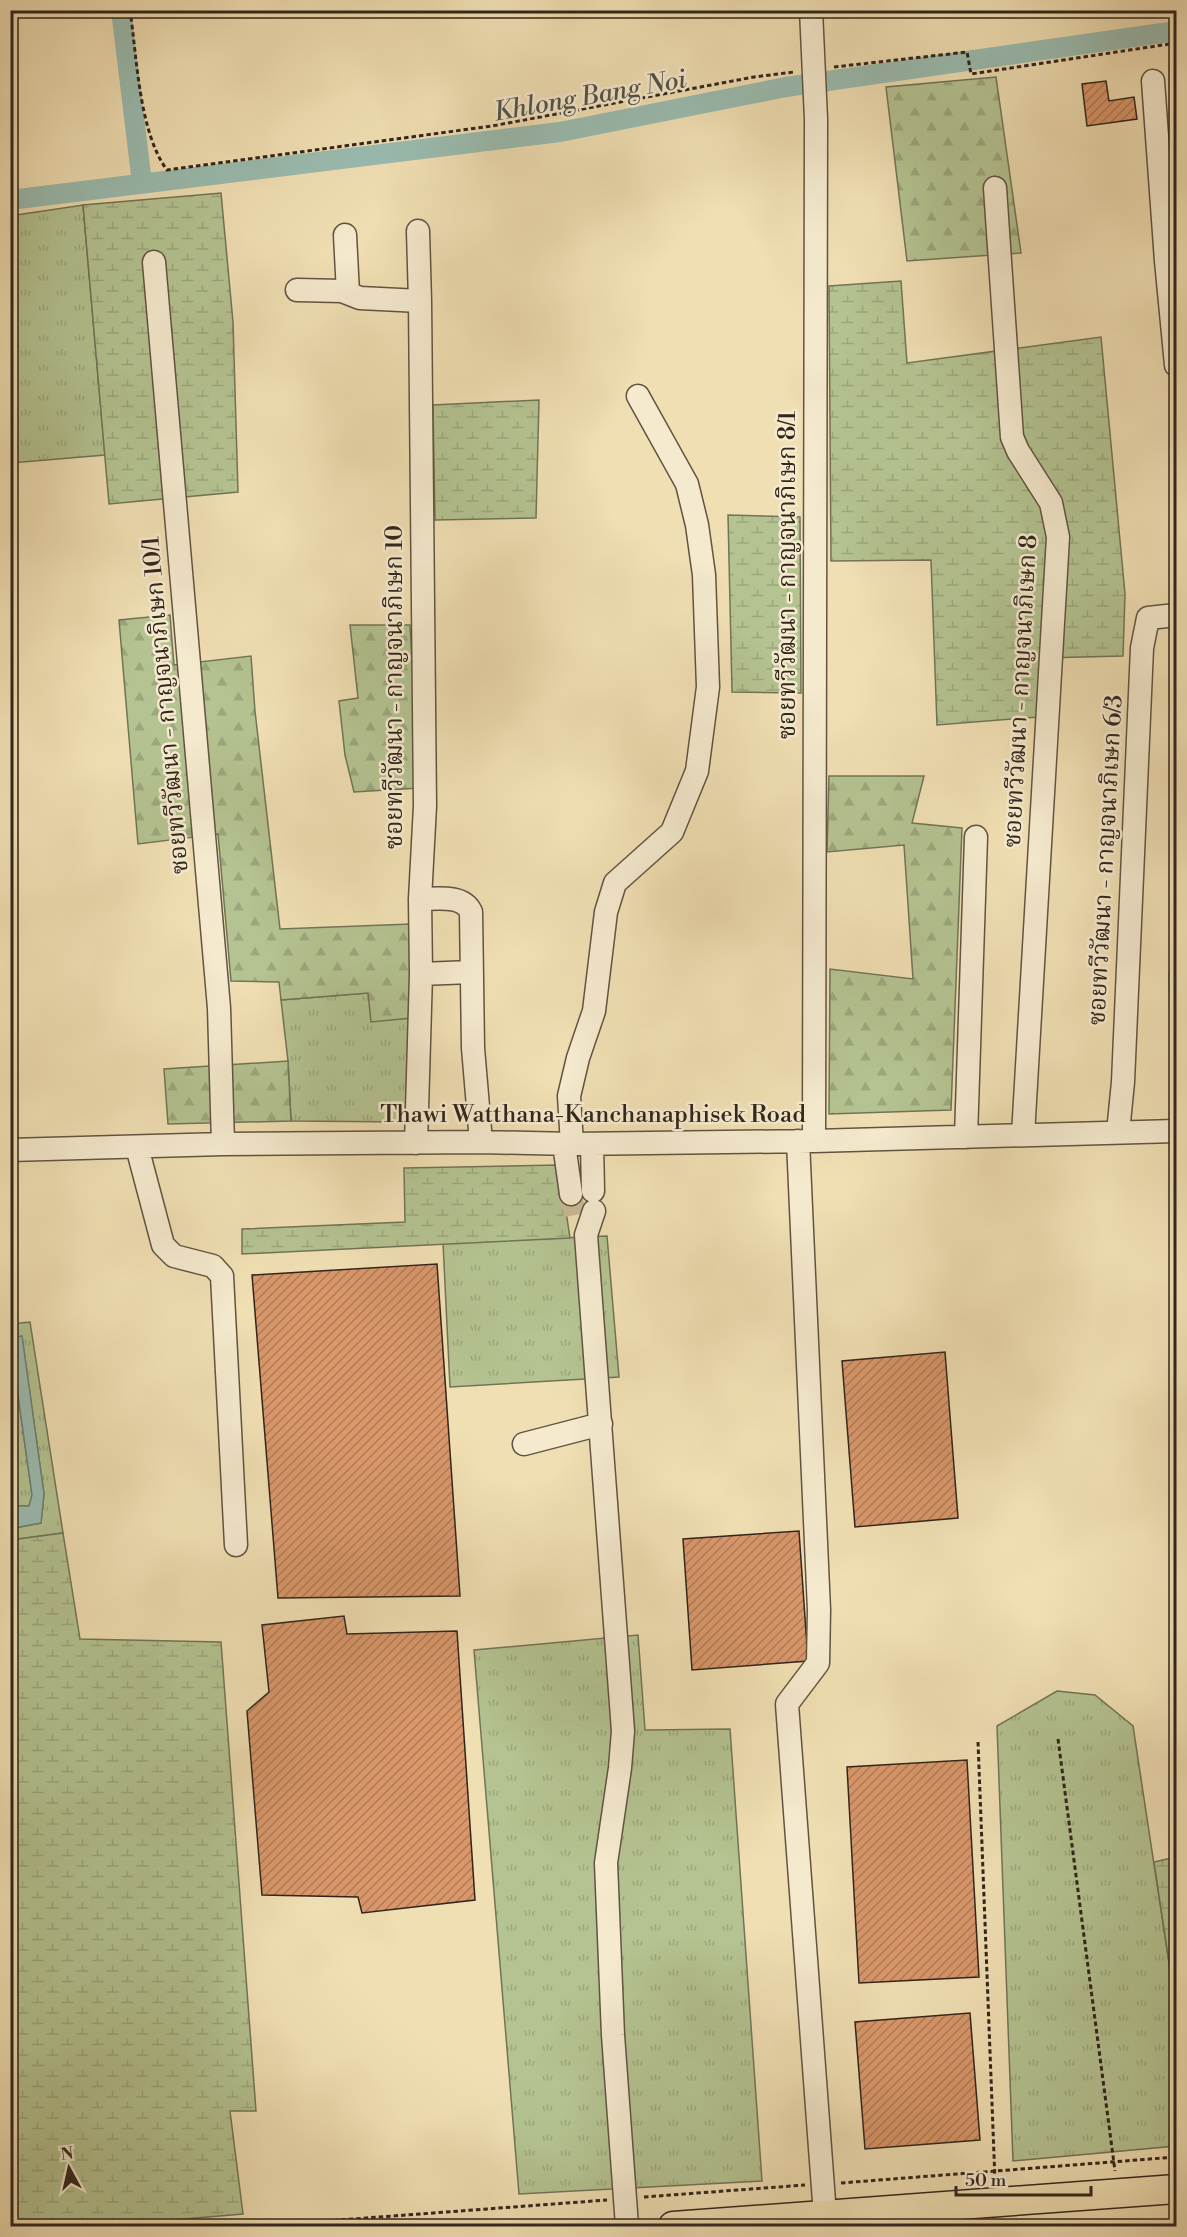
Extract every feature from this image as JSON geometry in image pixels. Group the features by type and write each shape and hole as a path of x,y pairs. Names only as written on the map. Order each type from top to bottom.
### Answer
{"main road":[{"path":"673,2226 1176,2189"}],"street":[{"name":"ซอยทวีวัฒนา - กาญจนาภิเษก 8/1","path":"811,10 816,119 806,1141 819,1610 818,1663 787,1704 825,2215"},
{"path":"1153,81 1176,366"},
{"name":"ซอยทวีวัฒนา - กาญจนาภิเษก 8","path":"995,189 1012,436 1018,451 1051,503 1058,537 1023,1135"},
{"name":"ซอยทวีวัฒนา - กาญจนาภิเษก 10","path":"416,1143 421,974 420,899 425,806 418,231"},
{"path":"345,235 348,293"},
{"name":"ซอยทวีวัฒนา - กาญจนาภิเษก 10/1","path":"154,262 218,996 223,1144"},
{"path":"297,291 327,289 360,298 420,301"},
{"path":"627,2226 613,2035 606,1863 623,1731 586,1236 569,1096 578,1058 594,1011 606,912 615,883 672,832 697,771 708,687 704,575 697,525 687,484 638,396"},
{"name":"ซอยทวีวัฒนา - กาญจนาภิเษก 6/3","path":"1118,1132 1124,1059 1142,648 1148,618 1176,615"},
{"path":"966,1137 976,837"},
{"path":"420,899 455,900 469,906 471,912 473,1048 481,1142"},
{"path":"421,974 471,972"},
{"name":"Thawi Watthana-Kanchanaphisek Road","path":"10,1150 223,1144 481,1142 576,1144 806,1141 1176,1131"},
{"path":"137,1147 157,1231 163,1245 174,1256 213,1266 222,1276 237,1545"},
{"path":"524,1444 601,1424"}],"path":[{"path":"130,10 145,118 159,158 167,170 492,126 815,65 967,52 971,74 1176,43"},
{"path":"1058,1739 1118,2194"},
{"path":"978,1742 996,2203"},
{"path":"259,2226 1176,2157"}],"green space":[{"path":"996,77 1021,253 907,261 886,87"},
{"path":"221,193 233,322 238,492 109,504 83,205"},
{"path":"83,205 105,455 11,463 10,216"},
{"path":"901,281 907,363 1101,337 1125,594 1123,656 1041,658 1038,717 937,725 931,560 831,561 829,286"},
{"path":"539,400 536,518 435,520 433,405"},
{"path":"728,515 800,517 801,693 732,692"},
{"path":"170,615 174,665 251,656 255,711 280,929 411,924 412,1018 371,1022 368,993 281,1000 279,982 231,981 218,834 138,844 119,620"},
{"path":"350,625 410,625 419,788 354,792 345,755 339,701 358,698"},
{"path":"829,776 924,776 912,823 962,828 951,1110 829,1114 830,969 913,979 904,845 827,852"},
{"path":"368,993 412,1018 407,1122 291,1121 288,1061 281,1000"},
{"path":"288,1061 291,1121 168,1124 164,1069"},
{"path":"559,1165 570,1238 242,1254 242,1229 405,1222 404,1168"},
{"path":"607,1236 619,1377 450,1387 443,1243"},
{"path":"30,1322 63,1533 11,1540 10,1525 15,1528 41,1523 44,1494 22,1337 11,1338 11,1324"},
{"path":"10,1359 14,1367 32,1495 29,1506 16,1506 11,1489"},
{"path":"63,1533 80,1639 221,1642 256,2111 230,2111 243,2214 101,2226 11,2226 11,1540"},
{"path":"638,1635 645,1730 730,1729 762,2181 519,2194 474,1650"},
{"path":"1057,1691 1095,1695 1133,1726 1176,2009 1176,2146 1013,2161 997,1726"},
{"path":"1176,1857 1176,2009 1154,1862"}],"water":[{"path":"1169,973 1176,973 1176,1024 1170,1024"},
{"path":"22,1336 44,1494 41,1523 14,1528 11,1525 11,1489 17,1506 29,1506 32,1495 11,1359 11,1338"}],"building":[{"path":"1106,81 1109,101 1134,97 1137,119 1087,126 1082,84"},
{"path":"437,1264 460,1596 278,1598 252,1275"},
{"path":"945,1352 958,1518 855,1527 842,1361"},
{"path":"799,1531 808,1661 692,1670 683,1539"},
{"path":"344,1616 347,1634 457,1631 475,1900 362,1913 358,1897 262,1895 247,1711 269,1692 262,1625"},
{"path":"967,1760 979,1977 859,1983 847,1767"},
{"path":"970,2013 980,2140 865,2149 855,2022"}],"waterway":[{"path":"121,10 142,183"},
{"name":"Khlong Bang Noi","path":"10,200 560,132 786,87 1176,31"}],"tunnel":[{"path":"571,1194 575,1215"}]}
